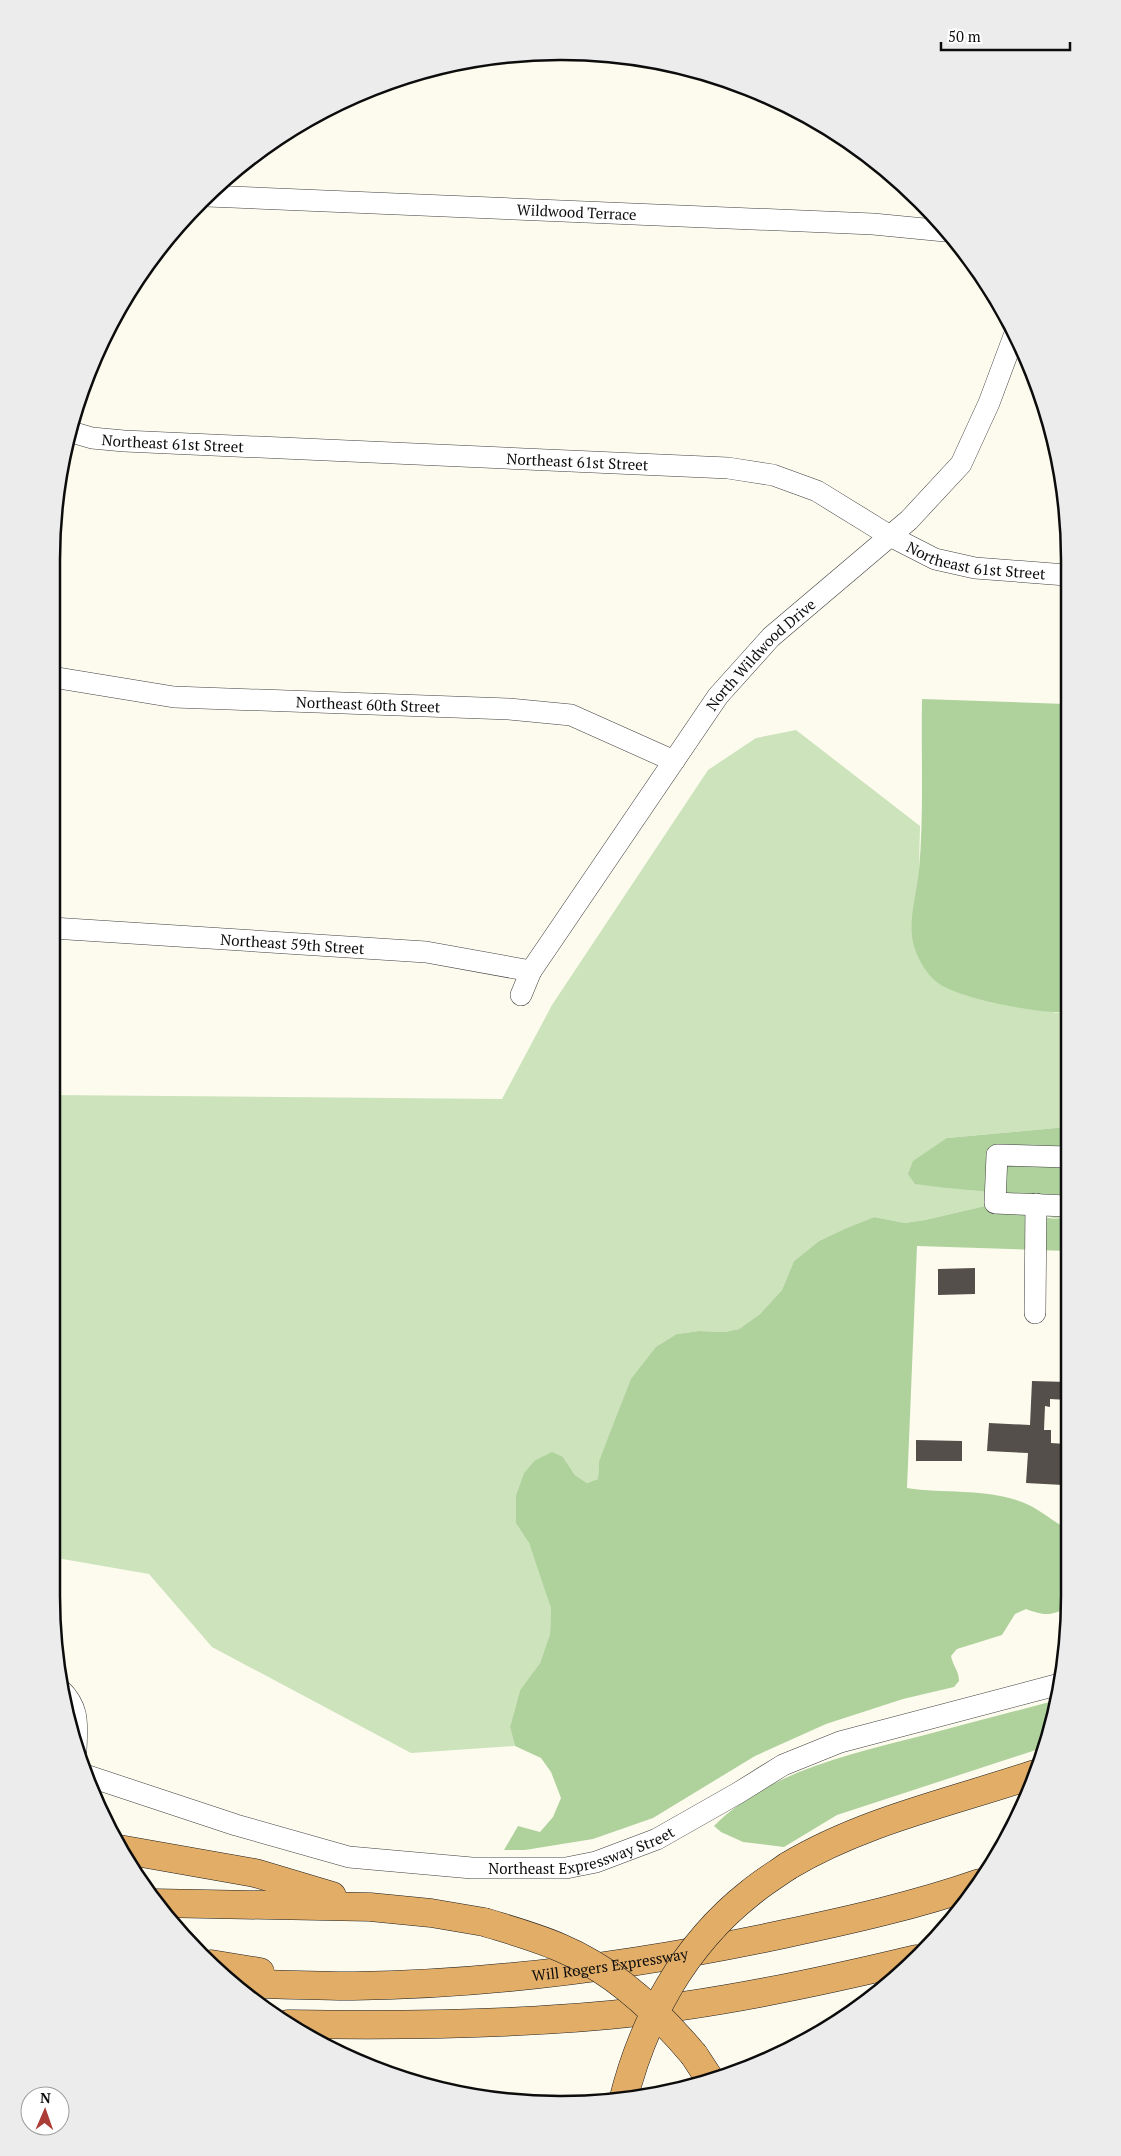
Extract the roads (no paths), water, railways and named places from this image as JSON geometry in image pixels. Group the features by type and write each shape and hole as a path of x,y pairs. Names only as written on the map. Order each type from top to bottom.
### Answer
{"highway":[{"path":"625,2092 631,2068 658,2002 677,1972 701,1941 749,1893 813,1851 878,1825 1027,1777"},
{"path":"130,1851 255,1873 370,1907"},
{"name":"Will Rogers Expressway","path":"244,1983 353,1986 449,1982 542,1975 650,1960 821,1926 968,1886"},
{"path":"166,1903 370,1907 432,1913 484,1922 563,1949 593,1965 643,2002 667,2024 694,2055 707,2074"},
{"path":"302,2024 438,2024 609,2015 690,2005 780,1989 901,1962"},
{"path":"224,1966 353,1986"}],"street":[{"name":"Wildwood Terrace","path":"218,196 873,224 937,230"},
{"name":"North Wildwood Drive","path":"521,995 531,971 718,696 771,637 909,520 961,464 989,403 1011,344"},
{"name":"Northeast 61st Street","path":"76,433 92,438 124,441 728,468 774,474 817,491 890,536 936,559 975,568 1061,575"},
{"name":"Northeast 60th Street","path":"60,678 174,697 509,708 571,715 674,761"},
{"name":"Northeast 59th Street","path":"60,929 426,952 531,971"},
{"path":"1061,1157 997,1155 995,1203 1061,1206"},
{"path":"1035,1313 1036,1204"},
{"name":"Northeast Expressway Street","path":"95,1778 236,1825 350,1857 472,1868 566,1868 596,1862 656,1839 738,1793 783,1764 840,1742 1052,1686"},
{"path":"73,1708 77,1724"}]}
